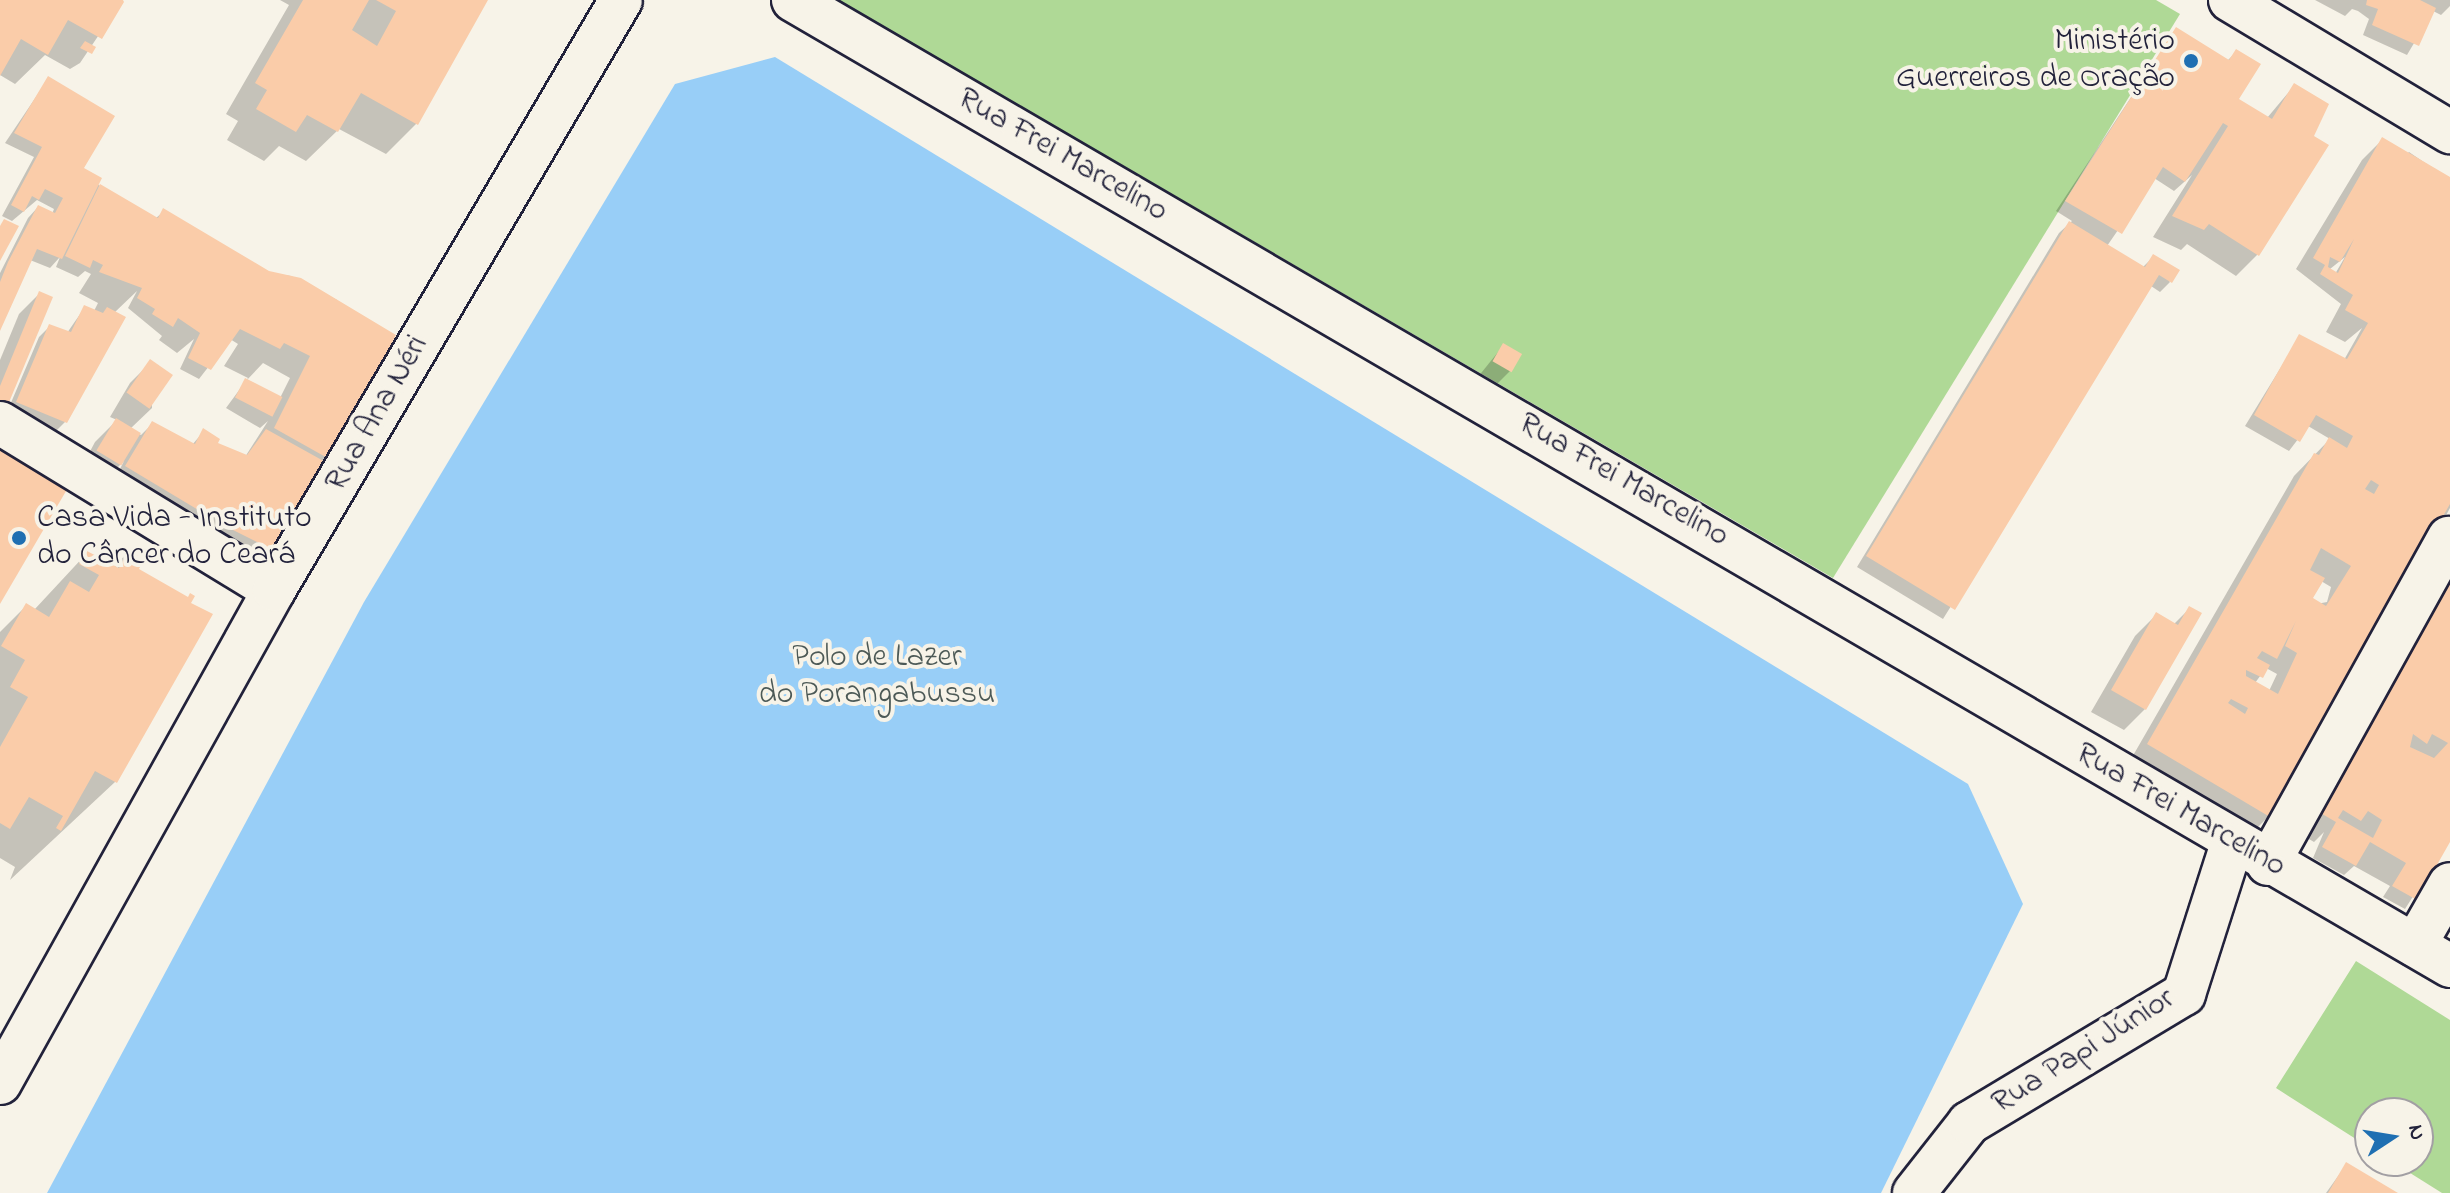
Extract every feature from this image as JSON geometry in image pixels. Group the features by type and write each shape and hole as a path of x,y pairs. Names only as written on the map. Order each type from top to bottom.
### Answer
{"street":[{"name":"Rua Ana Néri","path":"0,1083 274,590 621,0"},
{"name":"Rua Frei Marcelino","path":"793,0 1784,575 2232,844 2450,966"},
{"path":"2230,0 2447,122"},
{"path":"0,423 274,590"},
{"path":"2268,864 2449,538"},
{"name":"Rua Papi Júnior","path":"1914,1193 1969,1123 2184,994 2232,844"},
{"path":"2415,945 2450,884"}],"green space":[{"path":"838,0 2156,0 2180,14 1833,578"},
{"path":"2356,961 2450,1020 2450,1193 2442,1193 2416,1177 2434,1177 2434,1097 2354,1097 2354,1138 2276,1088"}],"water":[{"name":"Polo de Lazer do Porangabussu","path":"775,57 1968,784 2023,904 1881,1193 47,1193 364,602 675,84"}],"building":[{"path":"0,0 124,2 102,39 68,20 48,55 21,39 0,76"},
{"path":"303,0 369,0 352,30 377,46 396,11 376,0 488,0 418,125 361,93 338,132 307,115 296,132 256,109 267,90 255,83"},
{"path":"2367,0 2420,0 2436,8 2419,46 2372,25 2378,9 2366,5"},
{"path":"2176,27 2229,60 2236,49 2261,64 2239,99 2272,119 2294,83 2329,104 2314,136 2329,145 2259,256 2209,224 2204,230 2172,216 2228,126 2223,123 2185,182 2163,167 2122,234 2065,201"},
{"path":"85,41 96,47 92,54 80,48"},
{"path":"48,76 115,116 84,168 102,178 62,259 37,249 0,331 0,282 8,262 38,205 55,213 63,198 45,189 39,200 32,196 24,212 11,205 42,147 14,133"},
{"path":"2382,137 2450,177 2450,504 2442,518 2446,520 2373,632 2297,766 2305,771 2270,817 2147,744 2314,453 2319,455 2329,437 2347,448 2353,436 2316,415 2300,442 2254,415 2299,334 2347,359 2368,323 2345,310 2353,295 2320,274 2325,265 2313,258","holes":["2354,239 2338,273 2328,267 2330,257 2340,262","2371,480 2379,485 2374,494 2365,489","2321,548 2351,566 2326,606 2313,598 2325,578 2310,570","2296,621 2285,646 2297,653 2278,694 2246,676 2246,670 2263,678 2270,665 2257,658 2262,651 2277,659","2231,699 2248,708 2245,714 2228,703"]},
{"path":"100,184 158,218 163,208 269,271 301,278 396,335 331,460 274,428 310,356 284,343 280,349 240,329 211,370 188,358 200,333 178,318 173,327 152,314 155,309 137,298 142,288 99,272 103,265 93,260 90,268 65,256"},
{"path":"4,219 19,226 0,261 0,226"},
{"path":"2069,221 2145,267 2153,254 2180,270 2172,283 2159,275 1955,610 1866,556"},
{"path":"39,291 53,297 7,407 0,403 0,386"},
{"path":"84,305 103,313 107,307 126,317 67,423 16,402 49,324 71,332"},
{"path":"1503,343 1522,354 1512,372 1492,361"},
{"path":"150,359 173,375 149,409 126,393"},
{"path":"245,378 282,397 272,417 235,398"},
{"path":"116,418 141,433 121,466 96,451"},
{"path":"152,421 195,444 203,428 220,439 218,443 247,455 266,429 329,464 279,553 227,527 231,521 214,512 210,517 125,466"},
{"name":"Casa Vida - Instituto do Câncer do Ceará","path":"0,444 69,486 0,604"},
{"path":"130,548 145,557 139,569 188,597 190,593 195,596 191,603 213,614 117,783 95,771 61,831 56,828 63,816 29,797 10,829 0,823 0,747 28,697 10,687 25,660 1,646 26,603 49,617 70,581 89,592 99,575 79,564 87,551 119,568"},
{"path":"2450,563 2450,842 2417,900 2392,886 2406,863 2370,842 2356,866 2322,847 2336,822 2310,807","holes":["2413,734 2427,744 2432,734 2448,743 2434,758 2410,747","2343,810 2361,821 2368,811 2382,820 2373,838 2338,818"]},
{"path":"2189,606 2202,613 2146,710 2111,690 2156,612 2178,625"},
{"path":"2346,1162 2354,1167 2354,1177 2371,1177 2398,1193 2328,1193"}],"place":[{"name":"Ministério Guerreiros de Oração","path":"2191,61"},
{"name":"Casa Vida - Instituto do Câncer do Ceará","path":"19,538"}]}
